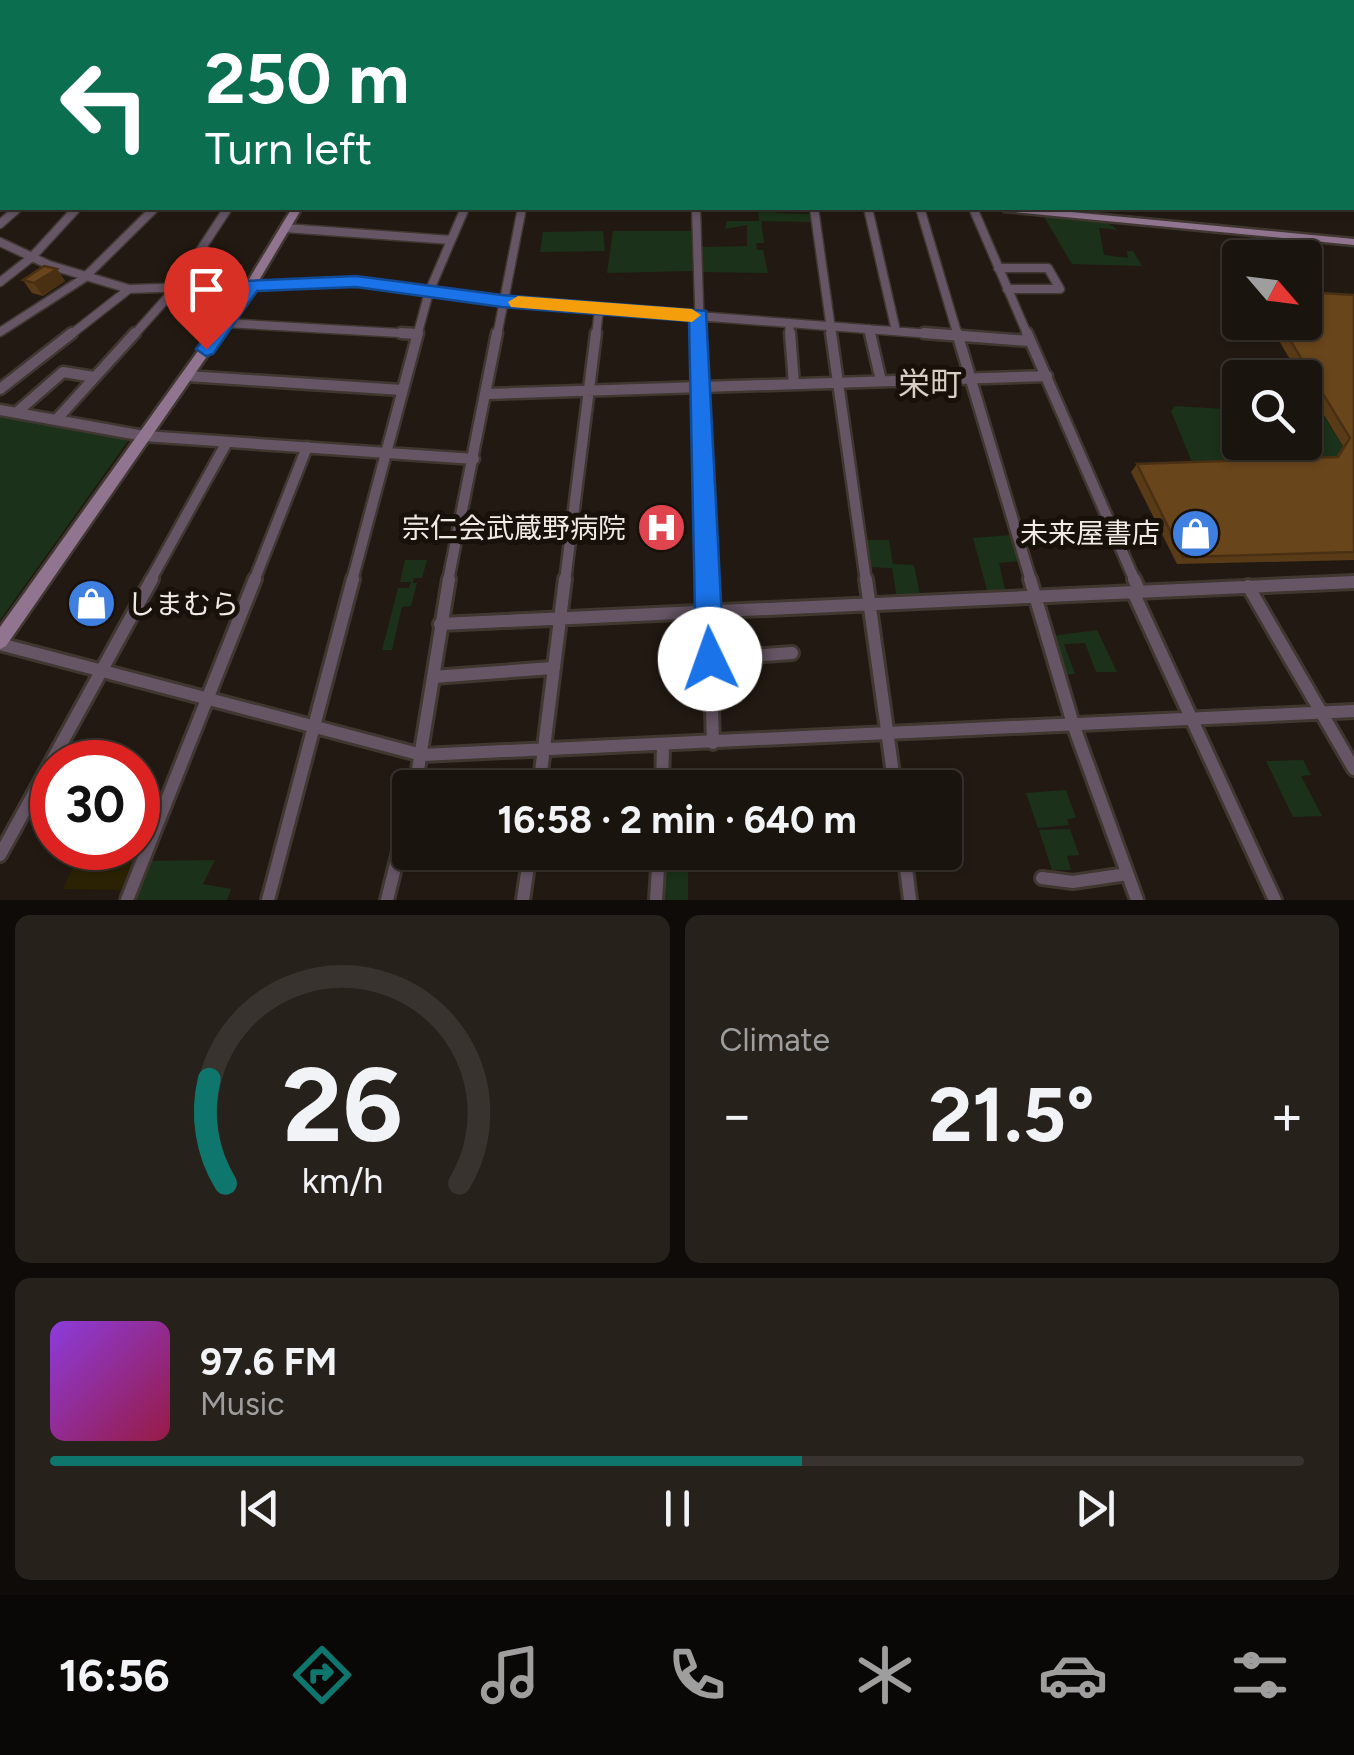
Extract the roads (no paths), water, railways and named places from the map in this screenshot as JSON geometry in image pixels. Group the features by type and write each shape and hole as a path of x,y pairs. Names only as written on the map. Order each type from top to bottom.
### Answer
{"street":[{"path":"1157,0 1176,0"},
{"path":"0,282 32,257 75,210"},
{"path":"0,332 39,311 117,252 153,210"},
{"path":"56,420 175,289 227,210"},
{"path":"296,210 251,285 0,643 422,755 1354,710"},
{"path":"268,900 417,334 429,292 464,210"},
{"path":"419,770 440,624 522,210"},
{"path":"696,210 713,742"},
{"path":"814,210 892,770"},
{"path":"868,210 896,331"},
{"path":"921,210 1073,724 1137,900"},
{"path":"973,210 1189,720 1274,900"},
{"path":"1028,210 1352,244"},
{"path":"1116,210 1122,218"},
{"path":"285,228 451,240"},
{"path":"0,242 32,257 130,289 356,282 502,301 1028,341"},
{"path":"998,268 1048,268 1060,289 1007,289"},
{"path":"0,389 130,289"},
{"path":"541,770 599,309"},
{"path":"225,323 417,334"},
{"path":"789,323 794,384"},
{"path":"869,329 881,381"},
{"path":"17,412 63,372 94,378"},
{"path":"187,376 402,390"},
{"path":"487,394 1046,376"},
{"path":"0,410 144,436 474,459"},
{"path":"0,855 227,442"},
{"path":"127,900 307,447"},
{"path":"440,624 1354,582"},
{"path":"1248,586 1354,769"},
{"path":"710,659 792,653"},
{"path":"433,677 552,668"},
{"path":"663,770 664,744"},
{"path":"387,900 394,870"},
{"path":"523,900 527,870"},
{"path":"656,900 658,870"},
{"path":"906,870 910,900"},
{"path":"1042,878 1073,882 1127,874"}],"place":[{"name":"宗仁会武蔵野病院","path":"661,528"},
{"name":"未来屋書店","path":"1195,533"},
{"name":"しまむら","path":"92,604"}],"district":[{"name":"栄町","path":"930,384"}]}
